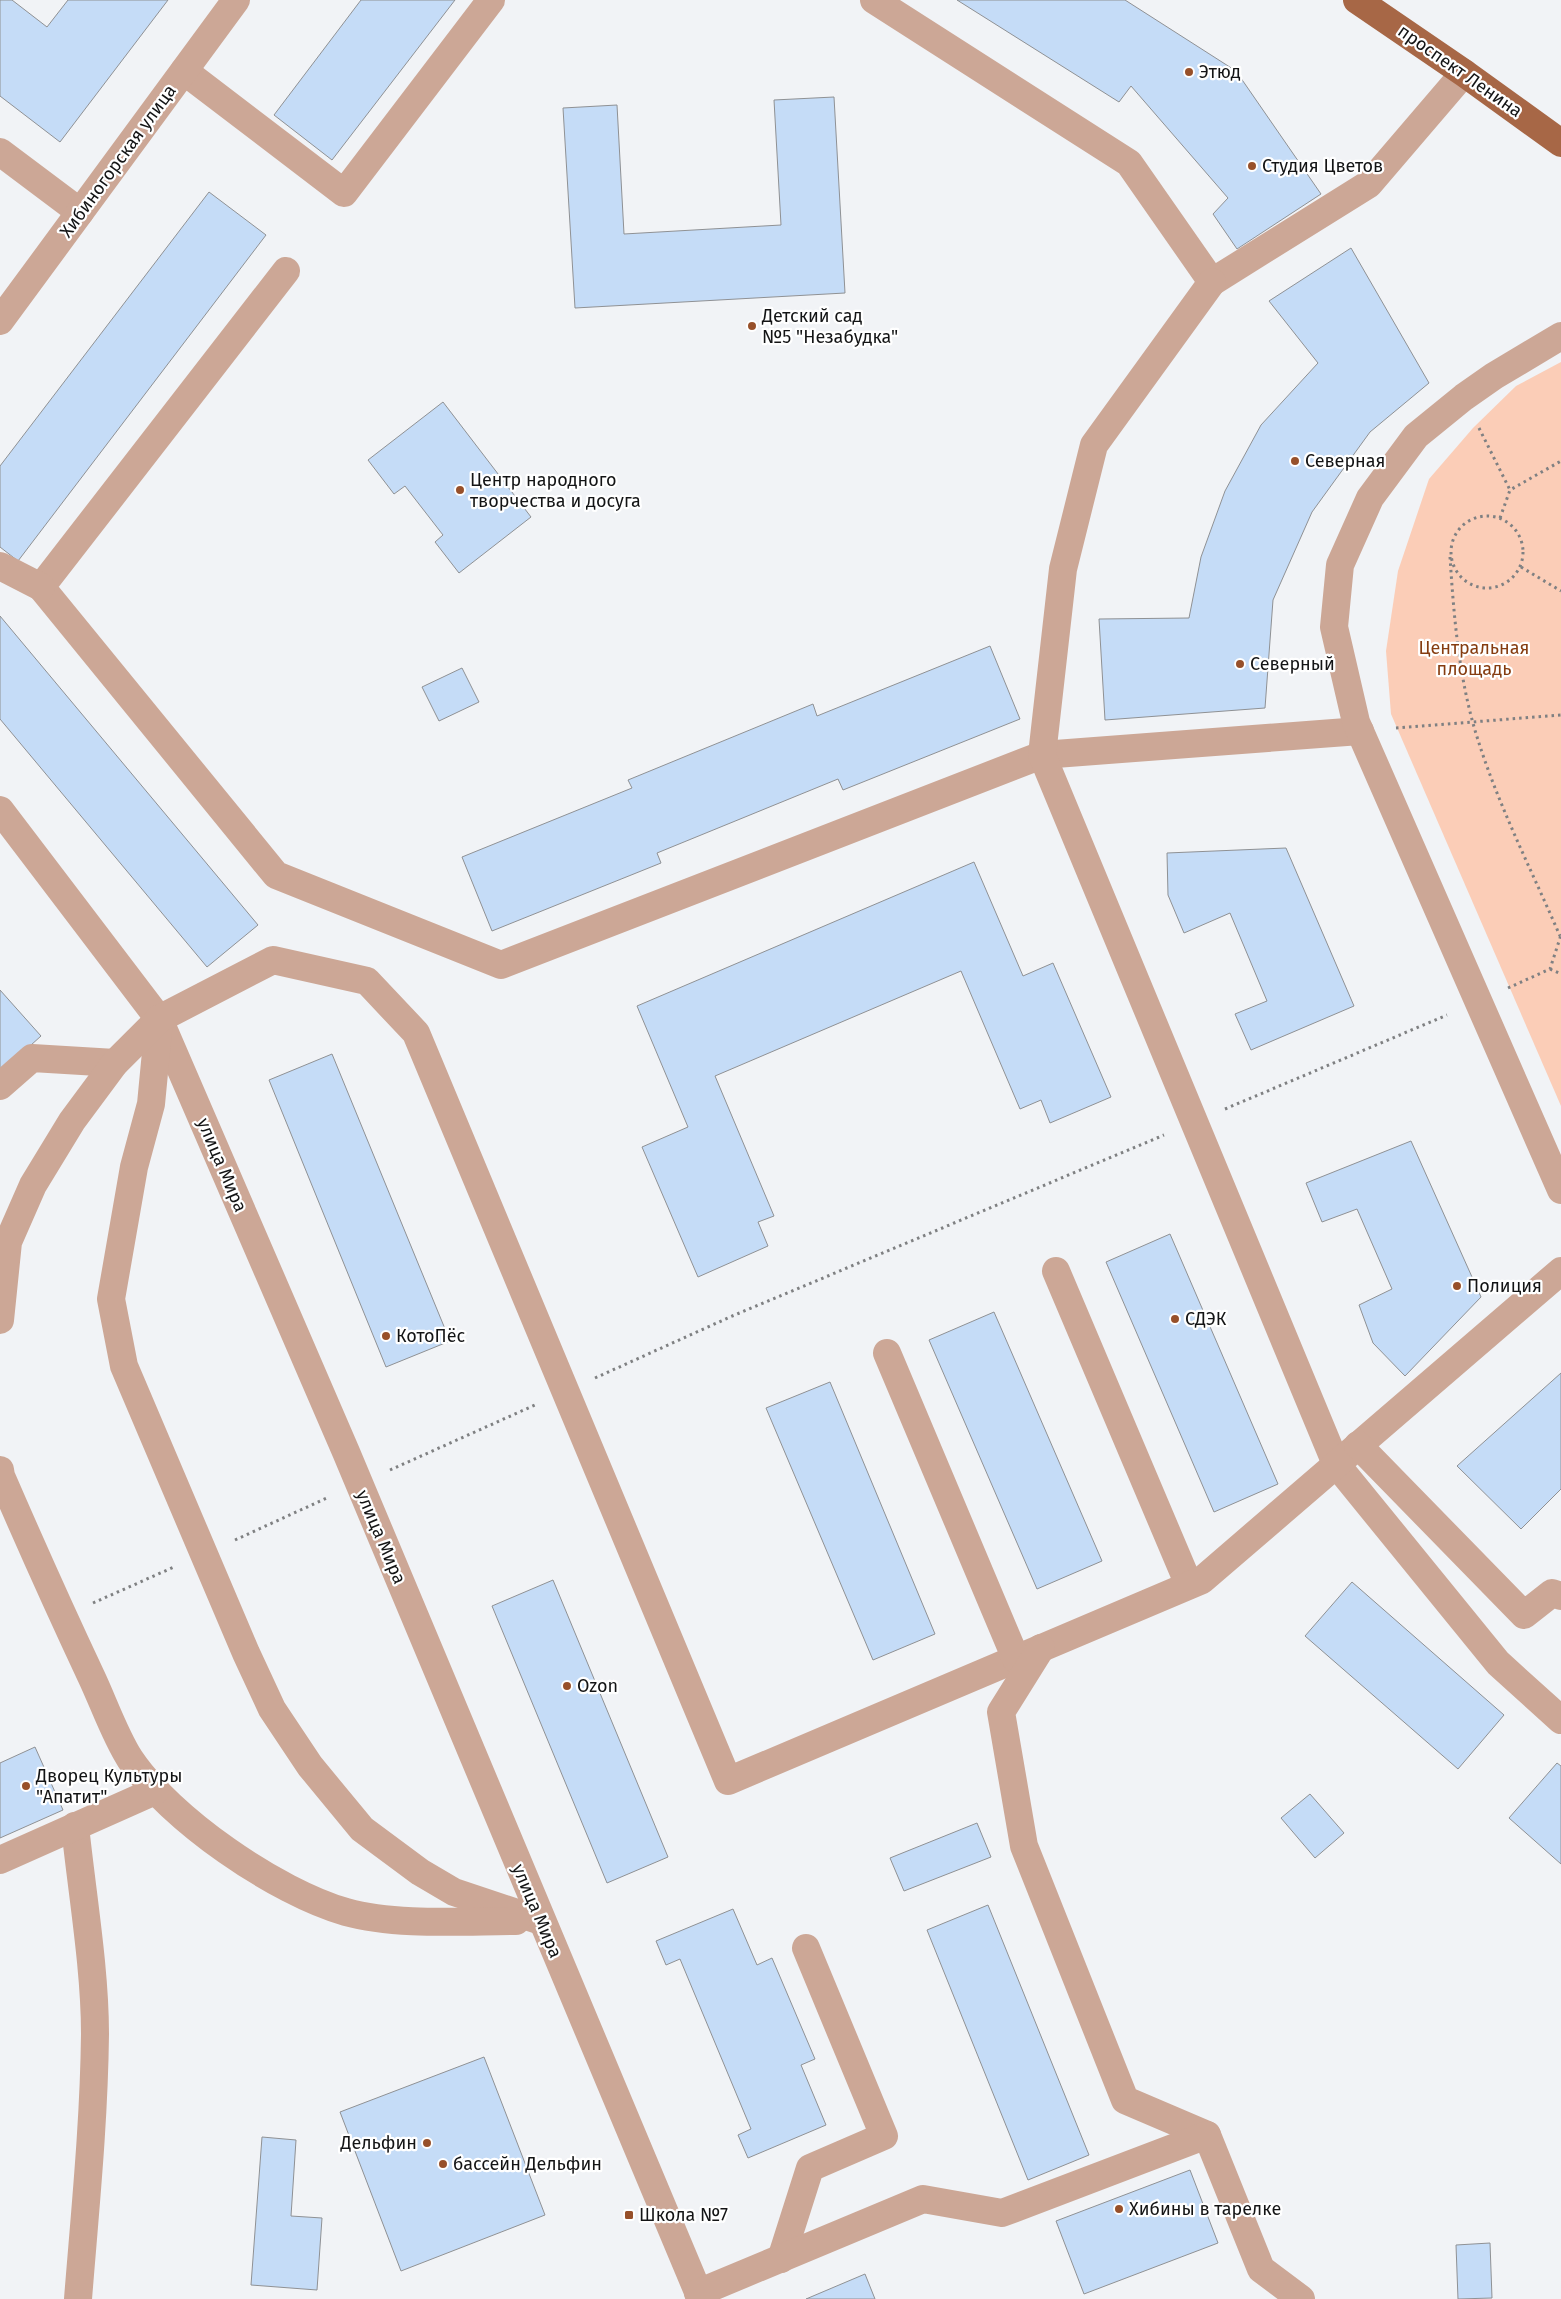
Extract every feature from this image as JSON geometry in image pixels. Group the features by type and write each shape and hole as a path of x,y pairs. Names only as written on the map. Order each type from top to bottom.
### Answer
{"main road":[{"name":"проспект Ленина","path":"1357,0 1464,73 1561,143"}],"street":[{"name":"Хибиногорская улица","path":"0,322 236,0"},
{"path":"184,71 344,193 491,0"},
{"path":"874,0 1129,163 1212,282"},
{"path":"1464,73 1369,184 1212,282 1094,445 1063,569 1042,755 1336,1464 1498,1663 1561,1720"},
{"path":"0,152 80,212"},
{"path":"41,587 286,271"},
{"path":"1561,336 1494,376 1464,397 1416,436 1370,498 1340,565 1334,627 1356,722 1561,1190"},
{"path":"0,566 41,587 276,875 501,965 1042,755 1360,731"},
{"name":"улица Мира","path":"0,810 160,1019 359,1484 700,2296"},
{"path":"0,1320 8,1242 32,1185 72,1121 115,1063 160,1019 273,960 367,981 416,1033 728,1781 1202,1580 1561,1271"},
{"path":"160,1019 151,1104 134,1167 111,1300 124,1366 272,1710 310,1766 362,1829 420,1872 454,1892 541,1921"},
{"path":"0,1086 32,1058 115,1063"},
{"path":"1056,1271 1189,1585"},
{"path":"887,1353 1016,1659"},
{"path":"1358,1445 1524,1615 1552,1593 1561,1596"},
{"path":"0,1474 63,1617 129,1758 155,1791 210,1837 260,1874 346,1912 405,1920 541,1921"},
{"path":"1040,1648 1001,1712 1024,1846 1125,2100 1207,2134 1261,2269 1301,2299"},
{"path":"0,1860 155,1791"},
{"path":"75,1826 90,1959 95,2032 90,2143 78,2299"},
{"path":"781,2259 810,2168 884,2136 806,1948"},
{"path":"700,2296 781,2259 923,2199 1002,2213 1207,2134"}],"path":[{"path":"1464,397 1510,490"},
{"path":"1500,518 1510,490 1561,461"},
{"path":"63,1617 739,1314 1479,1002 1550,969 1561,935 1511,824 1478,740 1460,663 1453,613 1450,556 1451,544 1456,533 1464,523 1481,517 1500,518 1510,524 1518,533 1523,544 1521,567 1514,577 1505,584 1494,588 1482,589 1471,585 1461,578 1454,568 1450,556"},
{"path":"1521,567 1561,591"},
{"path":"1397,728 1561,716"},
{"path":"1550,969 1561,974"}],"green space":[{"name":"Центральная площадь","path":"1561,362 1561,1106 1391,714 1386,651 1398,571 1429,479 1473,428 1516,386"}],"building":[{"path":"0,0 12,0 47,27 68,0 168,0 60,142 0,96"},
{"path":"361,0 455,0 332,160 274,115"},
{"path":"957,0 1125,0 1236,71 1321,194 1237,249 1213,214 1228,198 1131,86 1119,102"},
{"path":"834,97 845,293 575,308 563,108 617,105 624,234 781,225 774,100"},
{"path":"209,192 266,235 18,561 0,547 0,466"},
{"name":"Северная","path":"1351,248 1429,383 1370,432 1312,512 1273,600 1265,708 1105,720 1099,619 1189,618 1201,557 1225,491 1261,425 1318,363 1269,301"},
{"name":"Центр народного творчества и досуга","path":"443,402 531,517 459,573 435,542 443,535 405,486 394,494 368,460"},
{"path":"0,616 258,925 207,967 0,719"},
{"path":"990,646 1020,719 843,790 838,779 657,853 661,863 492,931 462,857 632,788 628,780 813,704 817,716"},
{"path":"462,668 479,702 439,721 422,687"},
{"path":"1286,848 1354,1006 1251,1050 1235,1014 1267,1001 1230,913 1184,933 1168,895 1167,853"},
{"path":"974,862 1023,976 1053,963 1111,1097 1050,1123 1041,1100 1020,1109 961,971 715,1076 774,1216 758,1222 768,1246 698,1277 642,1147 688,1127 637,1006"},
{"path":"0,990 41,1036 0,1073"},
{"path":"332,1054 450,1341 386,1367 269,1080"},
{"path":"1411,1141 1481,1297 1405,1376 1373,1343 1359,1305 1392,1289 1357,1209 1322,1222 1306,1183"},
{"path":"1170,1234 1278,1484 1214,1512 1106,1262"},
{"path":"994,1312 1102,1561 1037,1589 929,1340"},
{"path":"1561,1373 1561,1489 1521,1529 1457,1466"},
{"path":"830,1382 935,1634 873,1660 766,1408"},
{"path":"553,1580 668,1857 607,1883 492,1606"},
{"path":"1352,1582 1504,1715 1458,1769 1305,1636"},
{"name":"Дворец Культуры \"Апатит\"","path":"35,1747 63,1810 0,1838 0,1763"},
{"path":"1557,1763 1561,1766 1561,1864 1509,1818"},
{"path":"1310,1794 1344,1833 1315,1858 1281,1818"},
{"path":"977,1823 991,1857 904,1891 890,1858"},
{"path":"988,1905 1089,2155 1028,2180 927,1930"},
{"path":"733,1909 757,1965 772,1958 815,2059 801,2065 826,2125 748,2158 738,2135 751,2129 680,1959 666,1965 656,1941"},
{"name":"бассейн Дельфин","path":"484,2057 545,2215 401,2271 340,2112"},
{"path":"262,2137 296,2140 291,2216 322,2218 317,2290 251,2285"},
{"path":"1190,2170 1218,2243 1084,2294 1056,2221"},
{"path":"1490,2243 1492,2298 1458,2299 1456,2245"},
{"path":"865,2274 875,2299 806,2299"}],"place":[{"name":"Этюд","path":"1189,72"},
{"name":"Студия Цветов","path":"1252,166"},
{"name":"Детский сад №5 \"Незабудка\"","path":"752,326"},
{"name":"Северная","path":"1295,461"},
{"name":"Центр народного творчества и досуга","path":"460,490"},
{"name":"Северный","path":"1240,664"},
{"name":"Полиция","path":"1457,1286"},
{"name":"СДЭК","path":"1175,1319"},
{"name":"КотоПёс","path":"386,1336"},
{"name":"Ozon","path":"567,1686"},
{"name":"Дворец Культуры \"Апатит\"","path":"26,1786"},
{"name":"Дельфин","path":"427,2143"},
{"name":"бассейн Дельфин","path":"443,2164"},
{"name":"Хибины в тарелке","path":"1119,2209"},
{"name":"Школа №7","path":"629,2215"}]}
